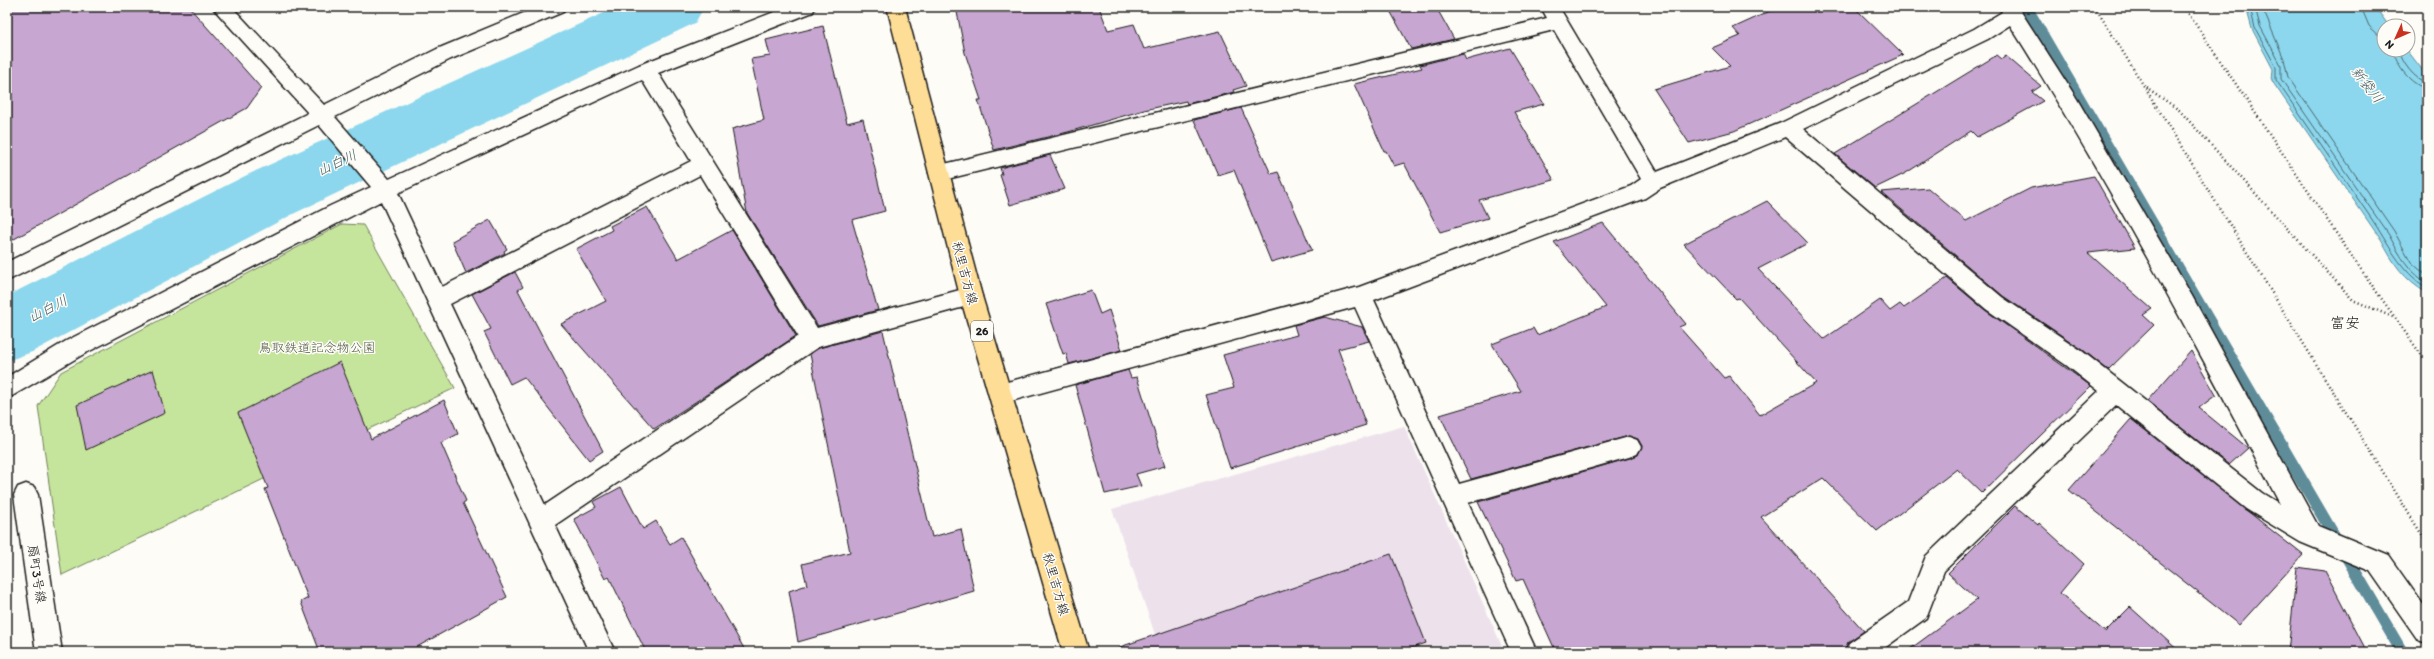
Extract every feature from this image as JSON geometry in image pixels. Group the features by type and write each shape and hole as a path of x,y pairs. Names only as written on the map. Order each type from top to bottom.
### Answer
{"main road":[{"name":"秋里吉方線","path":"896,7 971,296 1076,652"}],"street":[{"path":"221,7 320,114 386,190 436,301 602,652"},
{"path":"7,272 320,114 444,54 556,7"},
{"path":"7,389 74,348 337,212 646,70 806,7"},
{"path":"1000,394 1361,296 1638,192 1653,182 1788,128 1981,34 2010,11 2070,104 2184,302 2309,534"},
{"path":"939,173 1554,14 1653,182"},
{"path":"646,70 812,339"},
{"path":"1788,128 1994,303 2074,358 2254,501 2309,534 2379,563 2427,631"},
{"path":"436,301 703,164"},
{"path":"541,521 812,339 971,296"},
{"path":"1361,296 1524,652"},
{"path":"1858,652 1917,610 1935,564 2115,390"},
{"path":"1453,496 1629,447"},
{"name":"扇町3号線","path":"26,495 49,652"}],"path":[{"path":"2095,7 2427,543"},
{"path":"2184,7 2427,363"},
{"path":"2144,86 2179,110 2353,300 2395,318"}],"shaded area":[{"path":"1404,426 1502,646 1485,652 1161,652 1112,509"}],"green space":[{"name":"鳥取鉄道記念物公園","path":"342,224 363,225 455,388 62,575 38,406 61,372"}],"water":[{"name":"新袋川","path":"2246,7 2375,7 2383,18 2376,18 2376,58 2413,58 2427,76 2427,293 2406,277 2400,270 2272,81 2273,69 2252,29"}],"building":[{"path":"7,7 189,7 261,88 247,108 7,243"},
{"path":"956,7 1099,7 1108,30 1134,24 1144,49 1220,31 1246,86 1233,90 1234,92 1187,104 1186,101 1144,110 1068,132 994,150 978,100 981,100 965,53"},
{"path":"1388,7 1436,7 1454,39 1411,49"},
{"path":"1779,7 1854,7 1903,55 1734,131 1689,143 1654,89 1730,66 1712,48 1740,36 1733,28"},
{"path":"823,26 847,123 863,119 885,211 852,220 878,310 818,326 747,213 732,129 764,120 751,59 770,56 766,40"},
{"path":"1510,48 1544,104 1514,112 1554,180 1479,200 1488,218 1440,232 1404,163 1394,166 1386,151 1384,151 1354,84 1422,68 1420,65 1463,54 1466,60"},
{"path":"1997,55 2002,59 2006,56 2041,86 2032,92 2043,101 1977,137 1971,131 1906,173 1875,188 1835,154"},
{"path":"1241,108 1271,174 1278,172 1312,250 1271,262 1234,170 1218,175 1194,120"},
{"path":"1050,155 1065,189 1010,205 1000,175 1002,174 1000,168"},
{"path":"2094,176 2135,248 2088,253 2152,309 2143,315 2154,325 2108,370 2083,350 2003,296 1881,192 1928,188 1966,221 2031,188"},
{"path":"1767,201 1808,243 1758,269 1824,339 1880,300 1890,311 1900,304 1904,308 1947,278 1985,310 2091,386 1982,493 1957,469 1877,531 1823,478 1761,517 1864,631 1848,642 1844,652 1556,652 1523,579 1516,581 1478,502 1630,458 1638,455 1642,446 1638,439 1629,436 1471,479 1440,415 1521,391 1492,344 1533,328 1537,335 1606,307 1554,242 1603,223 1686,324 1679,327 1724,378 1729,376 1760,415 1816,383 1739,298 1736,299 1684,244"},
{"path":"647,207 678,259 732,230 796,336 654,429 561,324 606,301 576,249 612,230 610,226"},
{"path":"490,220 507,249 504,251 505,253 466,273 452,241"},
{"path":"515,272 523,287 518,290 603,451 589,460 524,377 510,384 484,332 491,329 472,294"},
{"path":"1091,290 1100,314 1109,310 1122,350 1069,364 1066,353 1063,354 1046,304"},
{"path":"1325,317 1362,327 1369,341 1338,349 1366,425 1230,468 1206,395 1234,388 1223,355 1297,335 1294,325"},
{"path":"883,331 932,537 961,529 974,591 798,642 789,591 807,585 802,564 850,552 810,354 819,348"},
{"path":"2191,351 2216,395 2199,408 2248,448 2229,465 2147,401"},
{"path":"340,362 371,439 444,400 458,434 441,443 466,501 463,503 507,597 408,652 320,652 301,602 308,598 265,489 268,488 238,413"},
{"path":"153,370 165,413 86,450 77,405"},
{"path":"1128,370 1131,378 1137,377 1165,466 1136,474 1141,486 1105,494 1075,385"},
{"path":"2131,419 2303,555 2239,625 2069,490"},
{"path":"621,487 643,529 656,521 670,544 681,537 746,652 646,652 609,577 605,579 574,519 596,507 593,502"},
{"path":"2015,506 2038,525 2039,523 2084,564 2060,593 2105,632 2130,607 2180,652 1906,652 1977,600 1948,573"},
{"path":"1391,554 1426,643 1400,652 1121,652 1120,647"},
{"path":"2297,567 2325,571 2367,652 2288,652"}],"waterway":[{"name":"山白川","path":"7,330 271,194 673,7"},
{"path":"2026,7 2402,652"}],"district":[{"name":"富安","path":"2345,323"}]}
